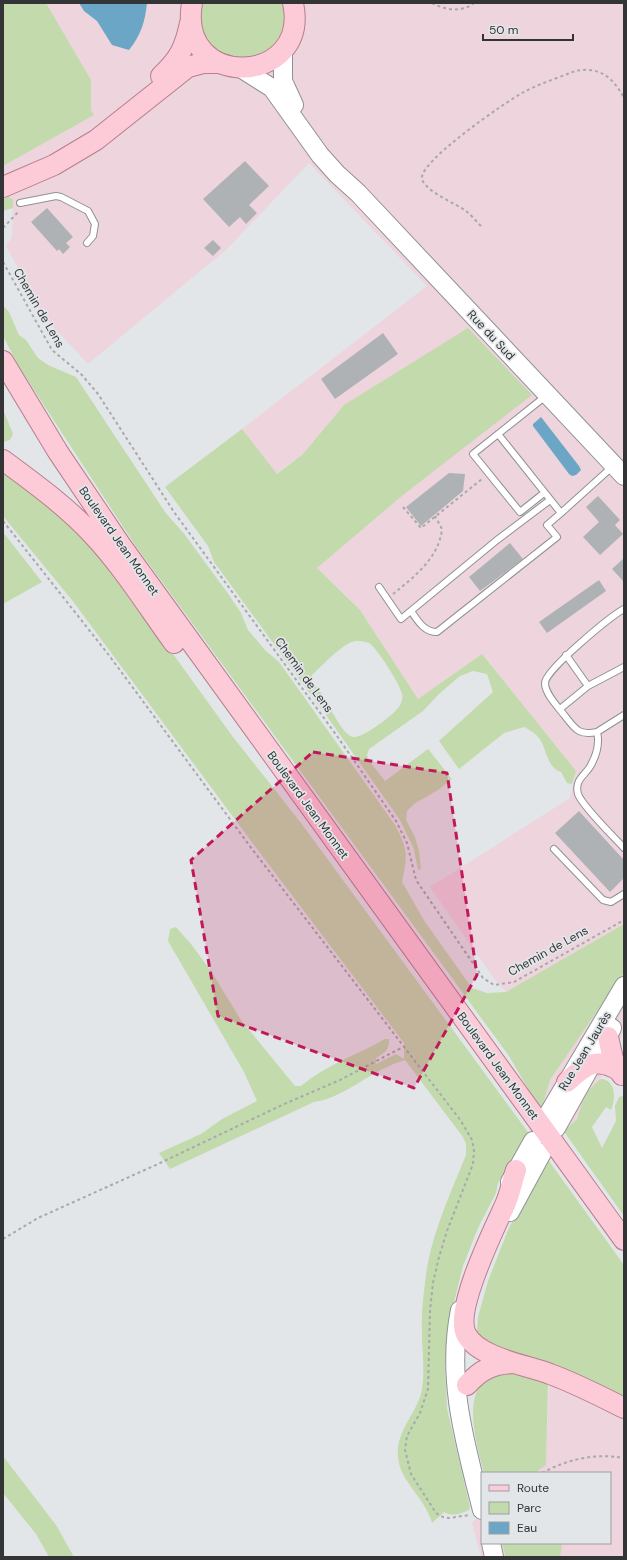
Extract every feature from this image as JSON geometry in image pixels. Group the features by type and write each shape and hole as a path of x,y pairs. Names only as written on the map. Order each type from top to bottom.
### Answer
{"main road":[{"path":"3,177 50,157 66,148 91,132 160,78 178,58 186,42 192,3"},
{"path":"3,187 54,165 91,143 188,67 203,63 218,63 242,69 251,68 268,62 283,50 288,42 294,25 293,3"},
{"path":"190,23 193,33 200,46 218,63"},
{"name":"Boulevard Jean Monnet","path":"3,361 58,452 120,544 624,1240"},
{"name":"Boulevard Jean Monnet","path":"3,377 54,460 105,535 297,803 624,1253"},
{"path":"3,460 59,503 102,545 240,734 297,803"},
{"path":"608,1037 613,1058 622,1075"},
{"path":"567,1082 592,1063 602,1063 622,1075"},
{"path":"516,1170 505,1204 485,1248 474,1277 466,1308 464,1327 469,1338 490,1354 514,1363 549,1373 624,1408"},
{"path":"467,1385 474,1376 490,1366 514,1363"}],"street":[{"name":"Rue du Sud","path":"283,50 282,73 287,92 305,122 358,193"},
{"name":"Rue du Sud","path":"242,69 272,88 320,155 337,174 358,193 619,471"},
{"name":"Rue Jean Jaurès","path":"624,986 567,1082 551,1122 592,1063 608,1037 624,1006"},
{"path":"465,1437 467,1385 466,1368 474,1305 488,1258 537,1147 516,1170 498,1204 473,1260 466,1284 456,1336 455,1376 459,1415 481,1506"},
{"path":"491,1544 494,1557"}],"lane":[{"path":"20,203 56,196 80,205 88,211 95,224 93,236 87,243"},
{"path":"544,493 520,512 473,454 547,394"},
{"path":"498,434 561,513"},
{"path":"411,611 424,628 430,632 437,632 557,537 547,525 561,513 619,471"},
{"path":"380,587 401,619 497,540 550,500"},
{"path":"624,609 566,655 548,673 544,681 546,690 574,728 581,732 588,734 597,732 624,715"},
{"path":"566,655 588,686"},
{"path":"560,709 588,686 624,667"},
{"path":"597,732 598,748 591,766 583,774 579,781 578,794 581,801 624,848"},
{"path":"554,849 603,900 612,902 624,894"}],"path":[{"path":"432,3 441,8 460,10 468,8 474,3"},
{"path":"481,226 466,211 429,188 422,180 422,173 429,164 467,131 501,106 523,93 575,71 584,70 602,72 616,85 624,98"},
{"name":"Chemin de Lens","path":"3,262 52,350 82,375 98,394 174,512 333,730 396,821 408,843 416,880 483,978 494,985 514,982 624,920"},
{"path":"404,507 421,528 489,473"},
{"path":"388,599 429,562 442,535 442,530 435,516"},
{"path":"3,521 108,654 252,849 461,1121 472,1140 474,1156 471,1171 447,1231 433,1283 429,1334 428,1390 420,1413 405,1443 406,1459 416,1482 436,1513 443,1517 456,1518 481,1510"},
{"path":"3,1239 38,1218 158,1164 282,1105 340,1080 403,1047"},
{"path":"544,1472 576,1459 592,1456 624,1458"}],"highlighted area":[{"path":"313,752 447,773 477,975 414,1088 218,1016 191,860"}],"shaded area":[{"path":"46,3 624,3 624,924 506,992 492,976 430,887 570,798 576,771 482,654 418,699 360,610 317,568 403,495 344,405 302,455 276,474 242,429 427,286 309,163 227,249 88,364 45,318 6,246 12,237 13,200 3,182 3,166 94,115 91,110 91,80"},
{"path":"624,972 624,1028 621,1038 600,1079 589,1090 582,1103 577,1119 558,1134 541,1111 550,1080"},
{"path":"549,1384 581,1397 624,1420 624,1557 481,1557 472,1523 481,1515 481,1544 611,1544 611,1472 536,1472 546,1465"}],"green space":[{"path":"3,3 46,3 91,80 91,110 94,115 3,166"},
{"path":"200,3 282,3 284,23 280,36 268,51 248,60 216,52 202,35"},
{"path":"9,196 13,200 13,208 3,211 3,199"},
{"path":"3,305 9,312 19,335 26,340 38,358 48,365 76,377 165,512 185,535 229,595 241,613 248,630 265,650 279,662 395,825 406,852 402,882 425,922 472,988 487,993 506,992 624,924 624,972 550,1080 541,1111 509,1056 135,545 19,367 3,336"},
{"path":"468,328 532,395 403,495 317,568 360,610 418,699 482,654 576,771 572,784 567,783 561,772 553,767 539,739 533,732 524,727 504,733 459,769 439,741 493,692 487,674 473,671 460,676 439,694 423,711 369,749 367,755 370,762 385,781 428,749 452,779 438,790 414,804 407,811 406,820 415,837 419,851 421,869 418,870 414,849 400,820 326,715 330,709 343,729 353,737 364,734 380,724 399,707 402,699 400,689 388,667 373,646 369,643 357,641 346,645 312,675 312,682 322,694 327,705 322,710 214,562 208,546 165,487 242,429 277,474 302,455 344,405"},
{"path":"3,409 13,434 10,440 3,442"},
{"path":"3,471 49,506 86,540 139,607 233,737 301,823 530,1135 498,1183 496,1193 478,1228 463,1266 451,1314 445,1365 447,1409 470,1507 469,1510 456,1514 447,1514 444,1512 432,1523 424,1505 403,1474 398,1457 398,1448 403,1430 420,1398 422,1389 422,1315 427,1267 441,1218 466,1155 466,1144 463,1137 405,1060 381,1070 337,1095 314,1102 170,1169 159,1153 201,1134 222,1119 257,1101 244,1072 168,941 170,929 176,927 191,944 211,971 241,1020 295,1086 301,1086 331,1066 385,1039 389,1039 389,1046 384,1053 376,1058 376,1064 396,1054 404,1059 404,1043 257,849 72,600 3,516"},
{"path":"3,532 42,582 3,604"},
{"path":"600,1079 609,1082 612,1086 614,1095 611,1110 606,1107 592,1127 602,1148 616,1121 615,1106 619,1097 623,1096 624,1100 624,1216 565,1133 566,1129 577,1119 582,1103 589,1090"},
{"path":"546,1157 624,1265 624,1402 484,1342 477,1332 478,1317 488,1281 508,1230"},
{"path":"513,1371 548,1382 546,1465 536,1472 484,1472 475,1434 473,1419 474,1405 477,1392 483,1382 494,1375"},
{"path":"3,1456 56,1525 74,1557 49,1557 36,1534 3,1493"},
{"path":"502,1544 562,1544 560,1557 506,1557"}],"water":[{"path":"79,3 147,3 142,28 137,39 129,50 112,45 97,21 84,11"},
{"path":"541,417 579,466 581,470 576,475 572,476 569,474 533,426 533,424"}],"building":[{"path":"245,161 269,186 249,205 257,213 246,224 240,217 229,227 203,199"},
{"path":"47,208 73,237 66,243 70,247 63,254 59,249 57,251 31,222"},
{"path":"213,240 221,248 213,256 204,248"},
{"path":"383,333 398,354 335,399 321,379"},
{"path":"449,473 465,474 463,491 421,526 406,507"},
{"path":"598,496 620,520 615,525 623,534 600,555 583,537 599,522 586,507"},
{"path":"510,543 523,559 480,591 469,577"},
{"path":"624,558 624,582 612,569"},
{"path":"599,580 606,591 547,633 539,622"},
{"path":"579,811 624,860 624,878 610,892 555,833"}]}
